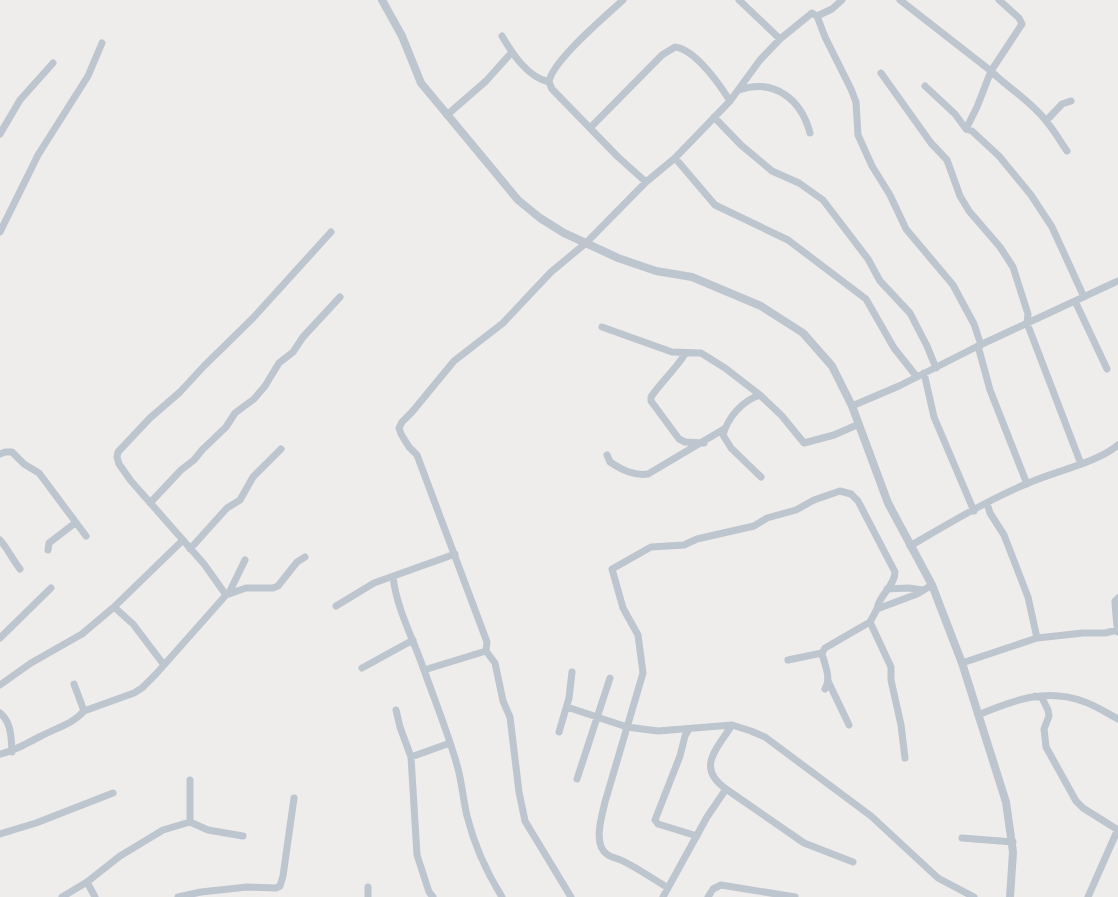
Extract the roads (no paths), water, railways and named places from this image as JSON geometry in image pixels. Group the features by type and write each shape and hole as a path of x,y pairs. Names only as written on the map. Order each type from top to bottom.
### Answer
{"street":[{"path":"382,0 402,36 420,83 518,200 529,210 564,233 638,266 656,271 692,277 717,286 761,306 803,333 824,356 843,387 852,406 888,503 932,585 962,663 978,715 994,759 1006,802 1013,842 1010,897"},
{"path":"623,0 585,35 560,62 551,72 549,82 552,89 591,127 618,157 646,182"},
{"path":"739,0 780,39"},
{"path":"817,16 832,9 842,0"},
{"path":"900,0 991,71 1046,121 1067,151"},
{"path":"966,129 977,107 991,71 1022,24 1019,18 999,0"},
{"path":"486,651 488,645 485,636 417,455 409,447 401,434 399,428 402,422 454,361 503,323 551,272 586,243 646,182 675,158 730,101 753,69 780,39 808,14 814,13 817,16 825,37 854,96 856,102 858,135 872,166 890,195 906,229 953,285 974,324 990,390 1026,484"},
{"path":"502,36 512,52 526,68 541,79 549,82"},
{"path":"0,232 38,155 88,76 102,43"},
{"path":"591,127 662,55 675,47 688,52 721,86 730,101"},
{"path":"447,115 486,81 512,52"},
{"path":"0,134 20,100 53,63"},
{"path":"881,73 931,143 947,160 960,196 969,211 1000,248 1013,267 1028,314 1027,323 1081,464"},
{"path":"739,90 752,86 775,88 785,95 800,112 807,122 810,133"},
{"path":"925,86 955,114 966,129 972,130 999,156 1040,208 1052,227 1084,297"},
{"path":"1046,121 1062,104 1071,101"},
{"path":"714,117 741,145 772,171 799,183 823,200 864,254 880,281 910,313 927,346 936,368"},
{"path":"675,158 715,205 788,240 866,299 894,348 917,377"},
{"path":"228,594 183,540 130,481 119,464 117,457 118,452 150,418 180,392 253,318 331,232"},
{"path":"852,406 917,377 1027,323 1118,281"},
{"path":"150,503 181,470 194,460 226,426 235,413 254,399 265,386 279,363 293,352 303,338 340,297"},
{"path":"1075,301 1107,369"},
{"path":"602,327 672,352 685,354 701,353 725,368 760,395 782,416 804,443 834,435 858,424"},
{"path":"685,354 651,397 652,401 679,439 684,442 704,443"},
{"path":"924,373 934,417 974,511"},
{"path":"608,455 610,462 628,472 642,475 648,474 704,443 724,429 746,400 760,395"},
{"path":"724,429 723,435 725,441 749,467 761,477"},
{"path":"910,546 1026,484 1104,455 1118,445"},
{"path":"190,549 227,508 240,500 253,477 281,449"},
{"path":"0,454 12,452 24,464 39,473 86,536"},
{"path":"668,888 622,860 607,855 601,845 600,823 643,673 638,635 623,608 611,572 614,567 652,547 684,545 697,539 749,528 767,518 796,510 814,500 840,491 846,491 858,501 893,567 895,572 894,580 879,599 877,609 870,622 830,645 822,653 788,660"},
{"path":"988,503 990,513 1008,546 1028,597 1037,638"},
{"path":"48,550 50,543 75,523"},
{"path":"0,540 9,550 13,560 20,569"},
{"path":"0,685 32,663 82,634 114,607 183,540"},
{"path":"336,606 361,590 392,576 455,554"},
{"path":"228,594 246,588 273,588 278,586 297,562 305,557"},
{"path":"0,754 12,752 66,725 84,711 134,693 142,688 228,594 245,560"},
{"path":"392,576 395,597 413,640 450,743 462,785 467,816 473,834 485,867 502,897"},
{"path":"877,609 917,594 932,585"},
{"path":"0,638 51,588"},
{"path":"887,589 909,588 922,590"},
{"path":"962,663 1037,638 1117,631 1118,616 1115,601 1118,598"},
{"path":"114,607 133,624 164,665"},
{"path":"870,622 891,667 891,680 901,725 904,758"},
{"path":"362,668 413,640"},
{"path":"424,670 486,651"},
{"path":"486,651 495,663 503,701 510,717 517,780 525,821 570,897"},
{"path":"822,653 828,680 849,725"},
{"path":"559,732 567,707 572,672"},
{"path":"577,778 610,678"},
{"path":"825,689 828,684 828,680"},
{"path":"74,684 84,711"},
{"path":"978,715 1012,702 1034,696 1050,695 1066,696 1086,702 1118,719"},
{"path":"1034,696 1042,698 1048,710 1049,716 1044,729 1046,747 1076,801 1083,808 1118,829 1088,897"},
{"path":"567,707 627,726 663,732 732,725 751,731 764,738 872,816 938,878 974,897"},
{"path":"396,710 400,727 411,757 417,855 429,892 433,897"},
{"path":"0,713 7,720 9,726 12,752"},
{"path":"732,725 710,764 711,775 726,789 804,842 853,862"},
{"path":"689,729 685,736 680,756 656,820 658,824 697,836"},
{"path":"411,757 450,743"},
{"path":"190,780 190,822"},
{"path":"662,897 726,789"},
{"path":"0,834 36,823 113,793"},
{"path":"178,897 247,886 270,888 280,886 283,876 294,798"},
{"path":"62,897 87,882 120,856 163,830 190,822 208,830 243,836"},
{"path":"962,838 1013,842"},
{"path":"87,882 94,897"},
{"path":"708,897 713,889 721,885 795,897"},
{"path":"368,886 368,897"}]}
